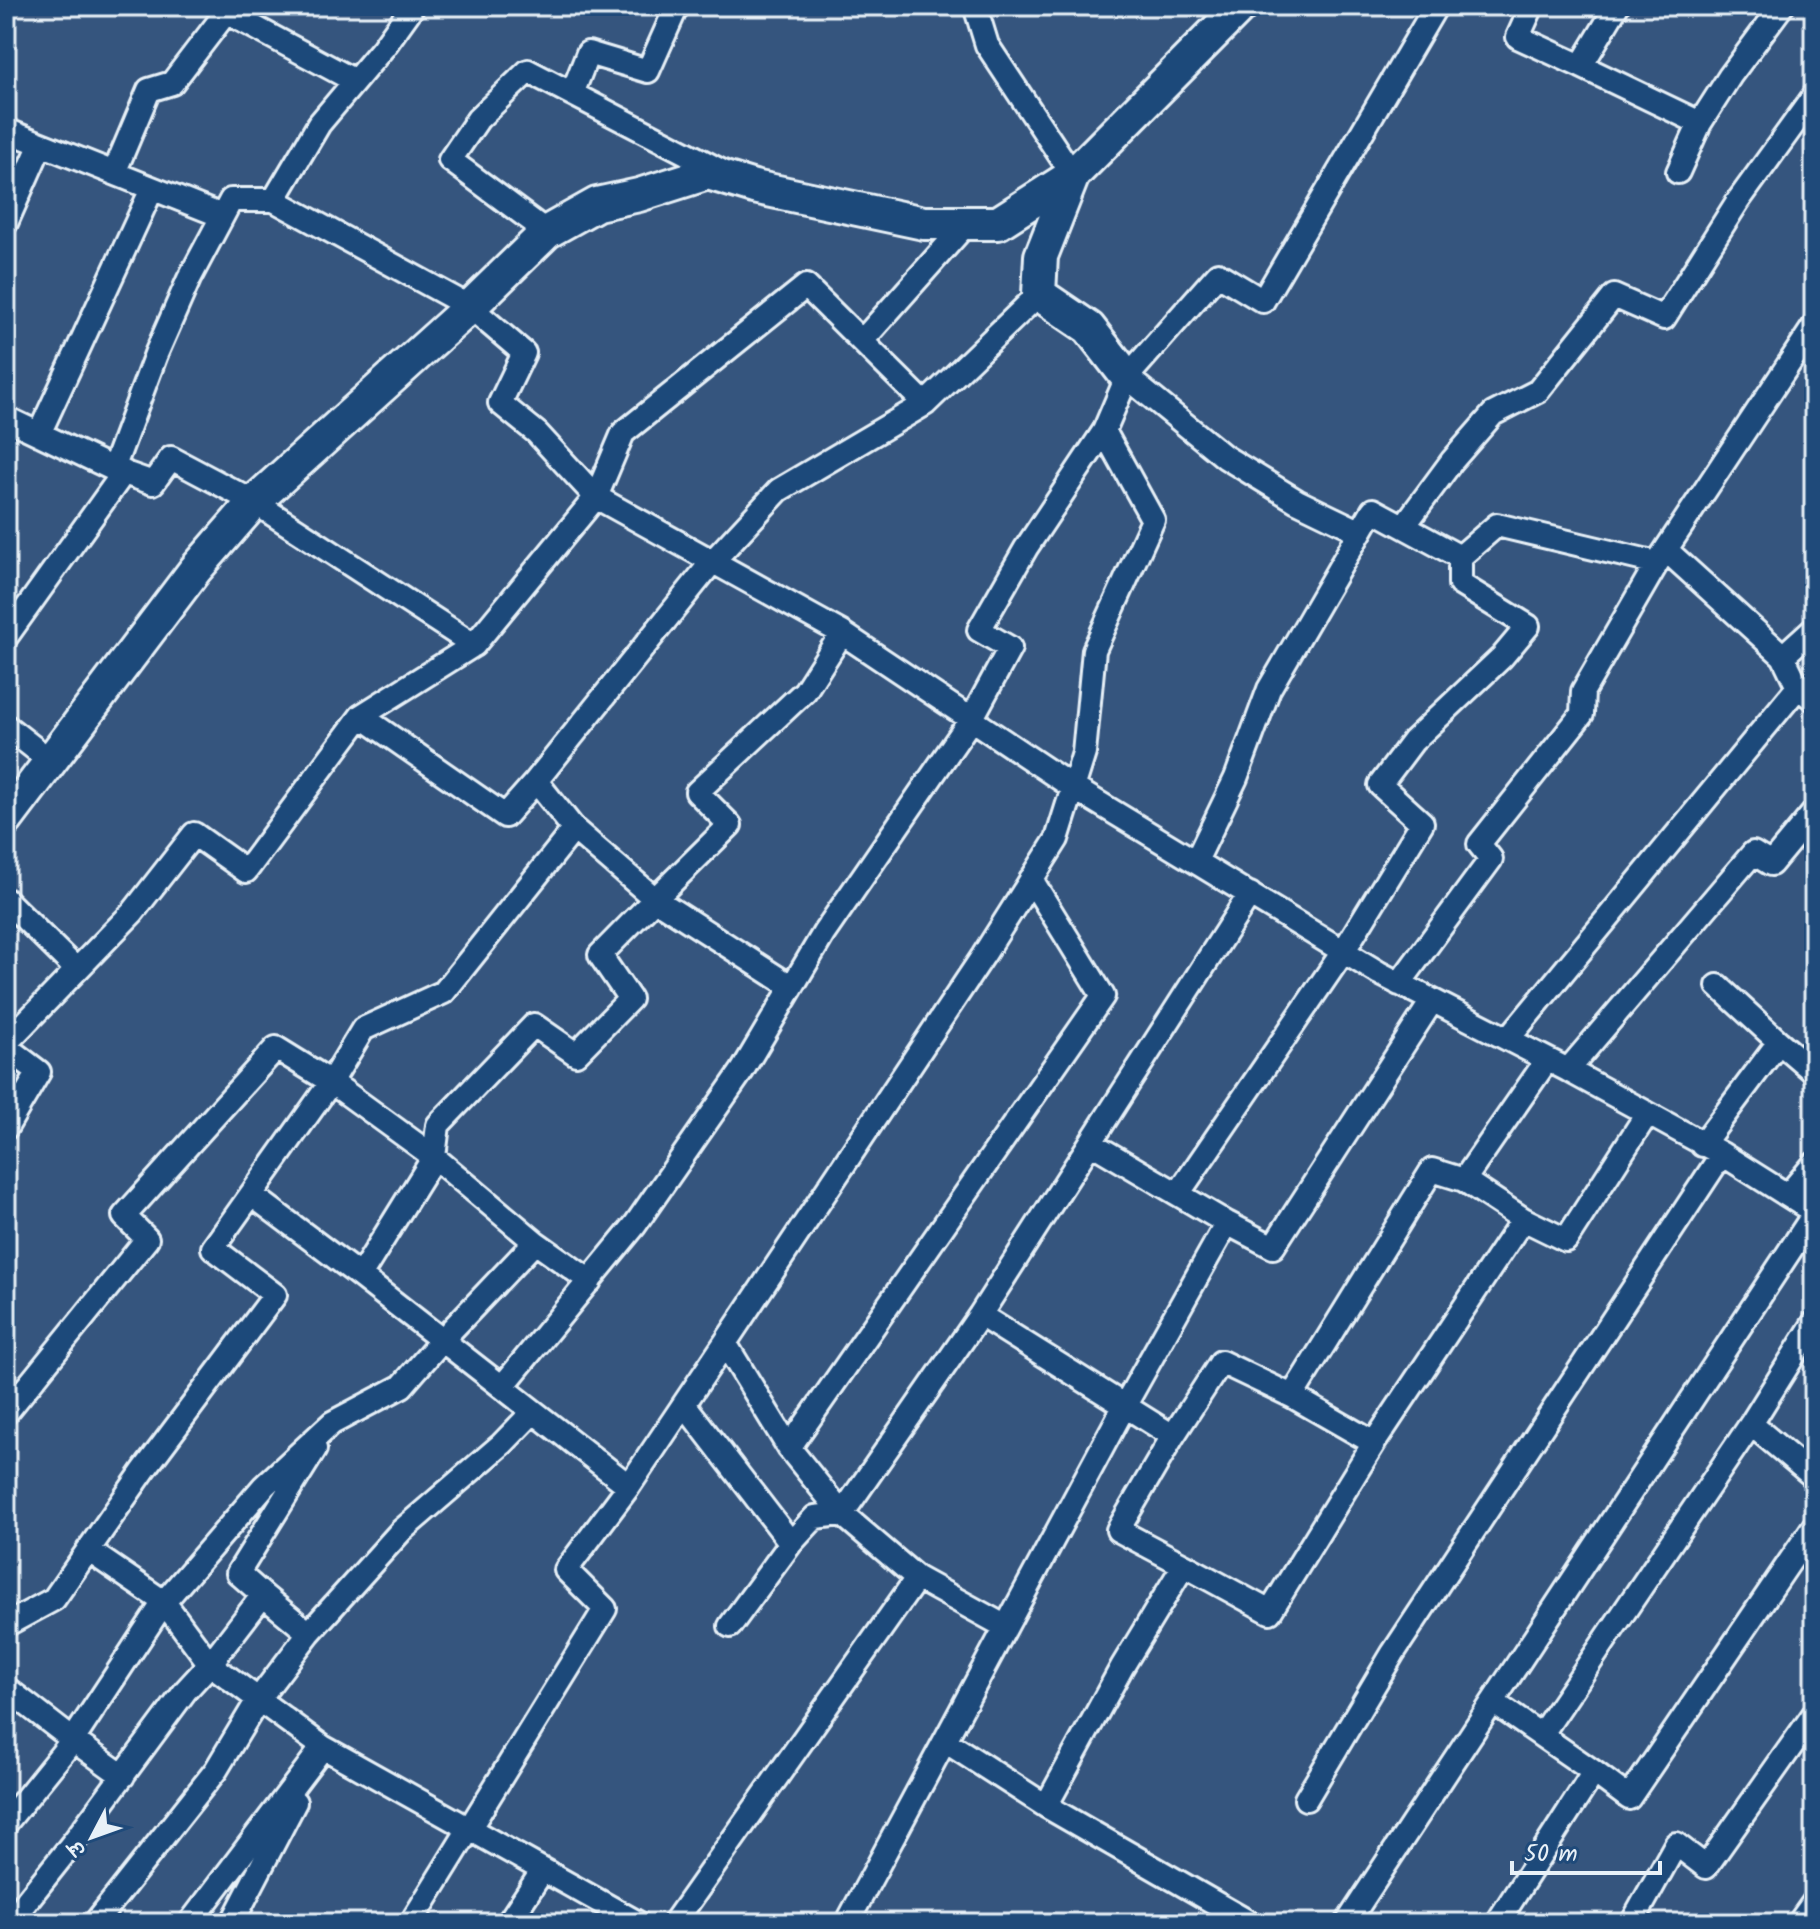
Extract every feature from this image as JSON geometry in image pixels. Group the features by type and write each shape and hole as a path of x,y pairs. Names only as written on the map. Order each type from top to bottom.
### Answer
{"street":[{"path":"274,200 319,124 413,6"},
{"path":"572,94 588,53 648,71 677,6"},
{"path":"975,6 987,45 1073,175"},
{"path":"6,820 195,570 254,502 470,307 547,232 597,204 639,195 708,173 750,186 924,223 998,223 1085,166 1241,6"},
{"path":"502,1387 635,1225 742,1071 824,933 972,718 1010,648 979,630 1026,548 1104,431 1127,377 1218,274 1263,301 1436,6"},
{"path":"1532,6 1518,37 1700,123"},
{"path":"1581,66 1617,6"},
{"path":"1678,172 1700,123 1730,76 1782,6"},
{"path":"114,173 149,90 172,83 228,9 355,81"},
{"path":"547,232 450,160 478,119 528,71 750,186"},
{"path":"1404,526 1452,461 1493,414 1538,391 1614,296 1664,318 1738,201 1814,96"},
{"path":"6,130 222,216"},
{"path":"6,223 41,144"},
{"path":"361,716 505,816 712,562 779,490 925,404 1039,294 1041,256 1073,175"},
{"path":"39,434 152,189"},
{"path":"6,637 118,470 167,329 189,279 231,200 274,200 470,307 524,353 500,403 537,433 596,497 842,633 1074,788 1343,952 1568,1070 1712,1150 1814,1213 1347,1923"},
{"path":"862,341 967,223"},
{"path":"6,1128 39,1072 6,1045 133,912 194,834 246,871 361,716 474,645 596,497 623,433 806,286 925,404"},
{"path":"1039,294 1089,328 1127,377 1225,457 1297,501 1359,531"},
{"path":"1399,984 1491,859 1479,844 1582,714 1583,691 1662,557 1814,326"},
{"path":"6,418 153,483 171,458 254,502 474,645"},
{"path":"411,1923 605,1609 566,1570 629,1486 1057,839 1084,753 1094,650 1153,520 1104,431"},
{"path":"1196,861 1236,778 1269,689 1373,510 1460,557"},
{"path":"1178,1194 1343,952 1422,823 1380,785 1413,741 1502,657 1528,626 1460,584 1460,557 1497,525 1662,557 1783,656 1806,694 1508,1039"},
{"path":"1783,656 1814,628"},
{"path":"360,1276 434,1157 438,1125 534,1025 576,1054 630,999 600,955 730,825 697,792 805,691 842,633"},
{"path":"6,726 52,762"},
{"path":"536,781 574,829 655,899 792,987"},
{"path":"1568,1070 1753,853 1771,864 1814,812"},
{"path":"6,1625 54,1599 275,1295 213,1248 331,1082 363,1029 444,992 574,829"},
{"path":"789,1448 1103,996 1031,879"},
{"path":"730,1626 791,1543 815,1517 842,1514 980,1315 1250,894"},
{"path":"6,900 77,970"},
{"path":"1718,986 1814,1072"},
{"path":"1091,1143 1273,1247 1432,1001"},
{"path":"1306,1799 1393,1653 1779,1042"},
{"path":"6,1413 147,1239 124,1216 276,1048 331,1082 434,1157 535,1242 590,1281"},
{"path":"1464,1180 1547,1060"},
{"path":"1292,1396 1432,1170 1464,1180 1523,1219 1566,1240 1647,1114"},
{"path":"1788,1195 1814,1164"},
{"path":"252,1195 629,1486"},
{"path":"1374,1443 1292,1396 1221,1362 1118,1530 1270,1612 1374,1443 1523,1219"},
{"path":"847,1923 1125,1405 1227,1223"},
{"path":"6,1823 73,1740 164,1602 264,1486 332,1423 402,1386 535,1242"},
{"path":"980,1315 1173,1436"},
{"path":"1541,1735 1751,1424 1814,1323"},
{"path":"725,1343 789,1448 842,1514 917,1578 1006,1627"},
{"path":"684,1404 791,1543"},
{"path":"95,1923 216,1770 258,1700 309,1633 401,1531 502,1444 533,1412"},
{"path":"238,1573 332,1423"},
{"path":"1751,1424 1814,1477"},
{"path":"1493,1702 1629,1798 1814,1526"},
{"path":"88,1550 164,1602 210,1664 323,1747 638,1923"},
{"path":"207,1552 238,1573 309,1633"},
{"path":"1046,1806 1122,1667 1184,1565"},
{"path":"674,1923 917,1578"},
{"path":"9,1923 186,1690 263,1595"},
{"path":"8,1694 123,1776"},
{"path":"1632,1923 1676,1844 1706,1867 1814,1714"},
{"path":"945,1741 1046,1806 1250,1923"},
{"path":"190,1923 323,1747"},
{"path":"232,1923 323,1747"},
{"path":"1497,1923 1594,1772"},
{"path":"508,1923 543,1870"},
{"path":"1799,1923 1814,1902"}]}
